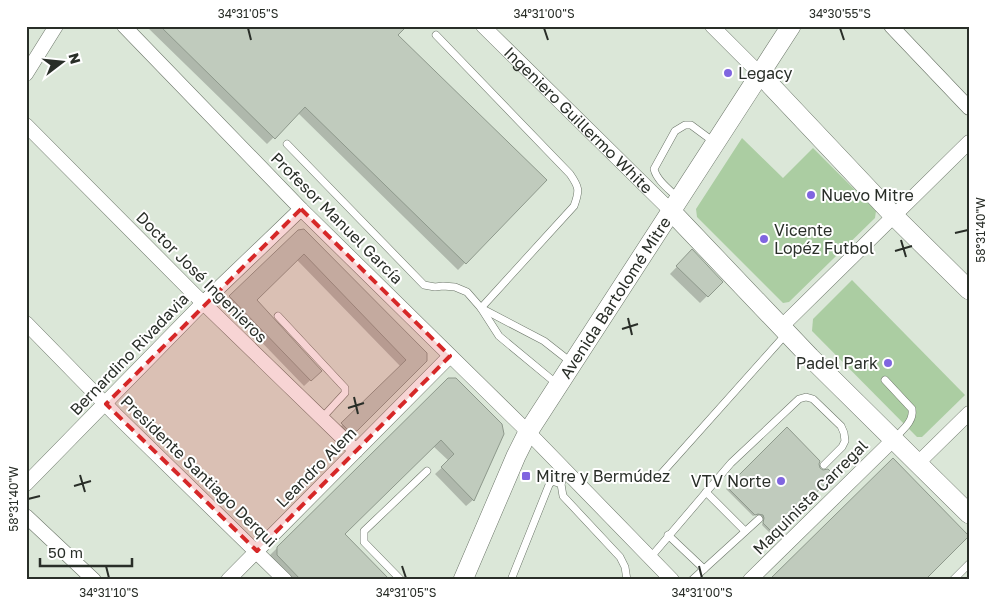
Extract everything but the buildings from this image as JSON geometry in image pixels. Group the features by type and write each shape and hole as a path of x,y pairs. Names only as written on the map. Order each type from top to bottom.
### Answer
{"street":[{"path":"26,74 56,26"},
{"name":"Profesor Manuel García","path":"124,26 301,208 528,432 672,580"},
{"name":"Ingeniero Guillermo White","path":"483,26 675,205 784,330 969,514"},
{"path":"712,26 894,216 969,290"},
{"name":"Avenida Bartolomé Mitre","path":"463,580 528,432 714,142 791,26"},
{"path":"891,26 969,108"},
{"name":"Doctor José Ingenieros","path":"26,125 203,303 356,451"},
{"path":"784,330 894,216 969,142"},
{"name":"Bernardino Rivadavia","path":"26,484 203,303 301,208"},
{"name":"Presidente Santiago Derqui","path":"26,323 285,580"},
{"name":"Leandro Alem","path":"228,580 450,356"},
{"path":"918,463 969,413"},
{"name":"Maquinista Carregal","path":"750,580 894,439"},
{"path":"26,516 94,580"}],"lane":[{"path":"436,35 570,174 577,185 578,194 574,206 481,308"},
{"path":"675,205 654,169 675,131 685,124 691,125 714,142"},
{"path":"287,144 424,285 455,287 467,292 481,308 499,336 558,385"},
{"path":"481,308 544,341 572,363"},
{"path":"278,316 345,388 345,393 322,418"},
{"path":"661,474 784,330"},
{"path":"885,380 912,409 913,415 911,420 894,439"},
{"path":"650,558 730,463 800,399 806,397 813,399 841,426 844,433 842,447 824,465"},
{"path":"565,470 561,484 563,496 620,556 628,580"},
{"path":"401,580 364,542 364,531 427,471"},
{"path":"511,580 549,485 552,481 561,484"},
{"path":"706,492 745,532"},
{"path":"692,580 759,520"},
{"path":"668,535 704,569"},
{"path":"953,580 969,564"}],"highlighted area":[{"path":"301,209 450,356 257,551 106,404"}],"green space":[{"path":"742,138 783,178 813,148 876,211 875,218 789,302 783,303 697,217 696,209"},
{"name":"Padel Park","path":"852,280 965,395 922,437 917,437 812,331 813,319"}],"place":[{"name":"Legacy","path":"728,73"},
{"name":"Nuevo Mitre","path":"811,195"},
{"name":"Vicente Lopéz Futbol","path":"764,239"},
{"name":"Padel Park","path":"888,363"},
{"name":"Mitre y Bermúdez","path":"526,476"},
{"name":"VTV Norte","path":"781,481"}]}
